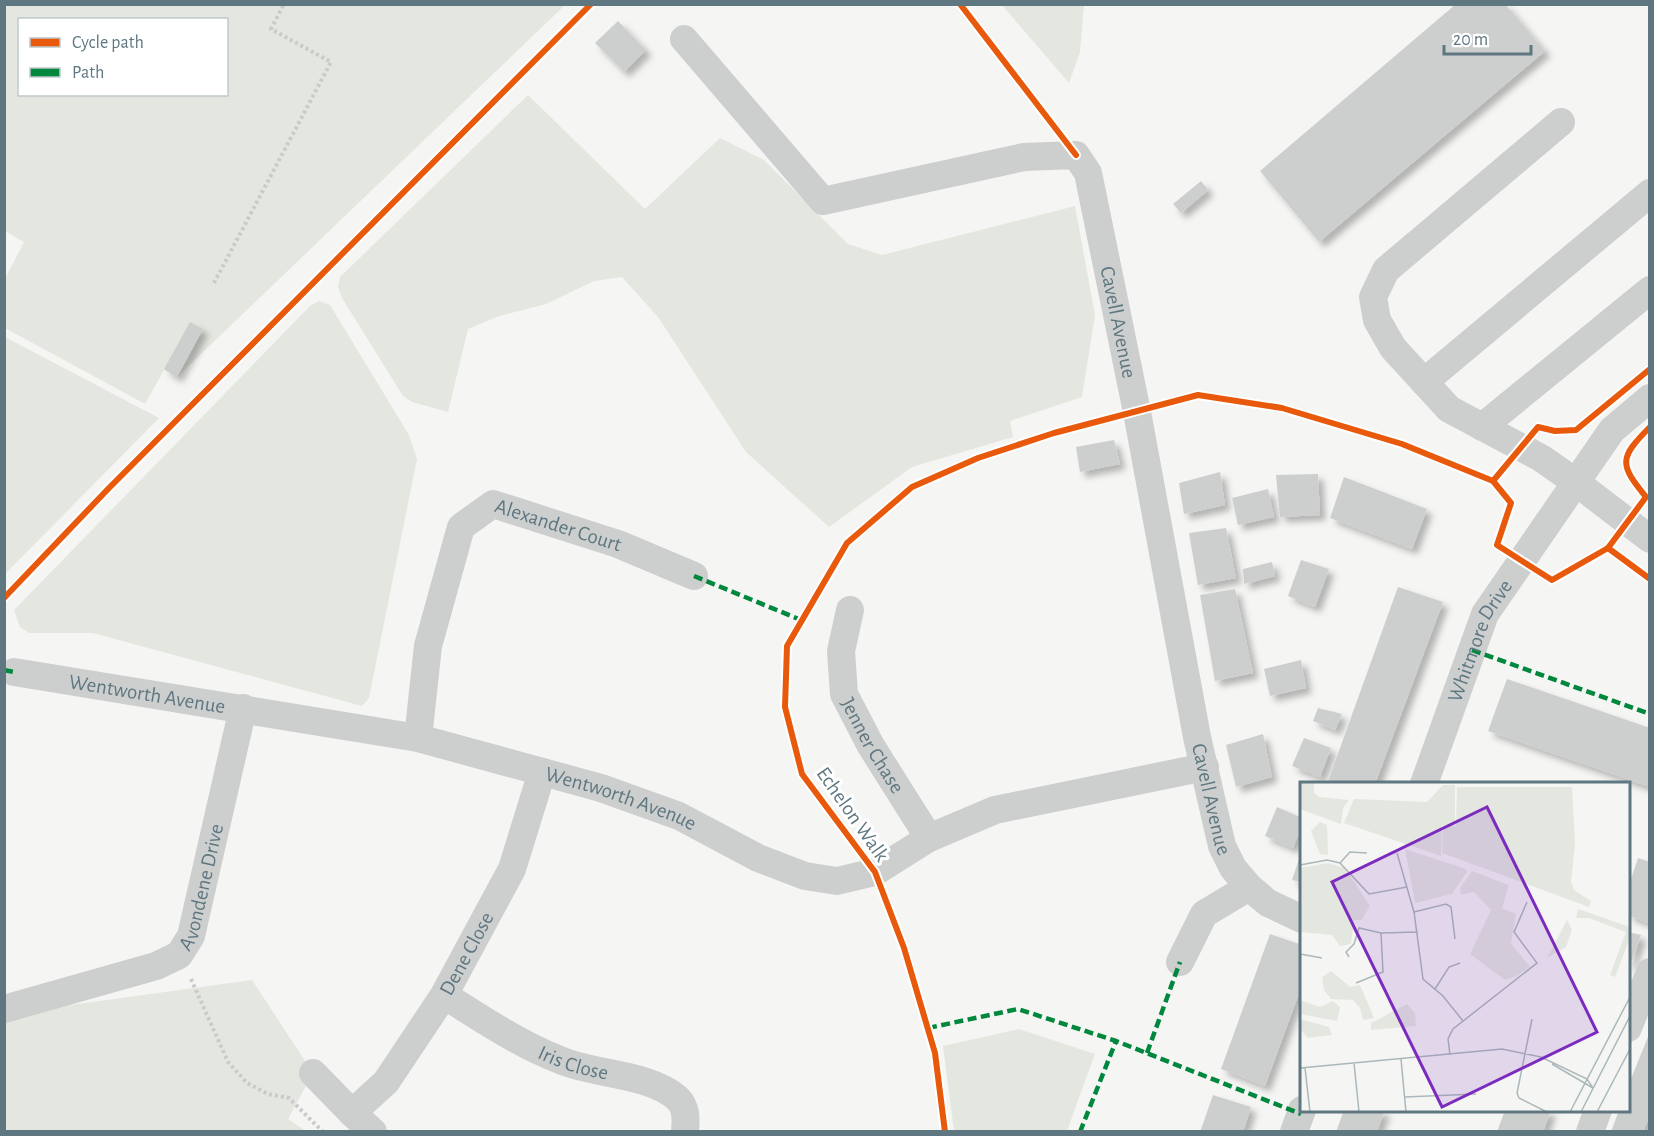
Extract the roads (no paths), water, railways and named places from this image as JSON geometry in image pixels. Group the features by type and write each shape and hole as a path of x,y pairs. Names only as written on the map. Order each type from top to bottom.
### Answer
{"street":[{"name":"Cavell Avenue","path":"684,39 823,201 1024,157 1076,155 1088,173 1222,846 1233,868 1249,887 1268,903 1300,918"},
{"path":"1561,122 1386,270 1373,297 1377,320 1393,348 1449,409 1541,458 1650,539"},
{"path":"1424,382 1650,193"},
{"path":"1482,427 1650,290"},
{"name":"Whitmore Drive","path":"1424,782 1485,614 1612,430 1650,398"},
{"name":"Alexander Court","path":"418,738 428,646 461,527 493,504 618,544 694,576"},
{"name":"Jenner Chase","path":"850,610 841,651 844,694 871,746 929,838"},
{"name":"Wentworth Avenue","path":"14,672 418,738 601,788 679,816 758,858 805,876 837,881 875,872 929,838 995,810 1205,767"},
{"name":"Avondene Drive","path":"4,1009 156,966 179,955 191,936 243,708"},
{"name":"Dene Close","path":"313,1073 362,1122 444,995 512,869 542,772"},
{"path":"1180,962 1204,914 1249,887"},
{"path":"1630,1025 1650,972"},
{"name":"Iris Close","path":"444,995 508,1035 561,1061 661,1088 678,1099 687,1115 685,1131"},
{"path":"1294,1131 1301,1112"},
{"path":"1590,1131 1597,1112"}]}
